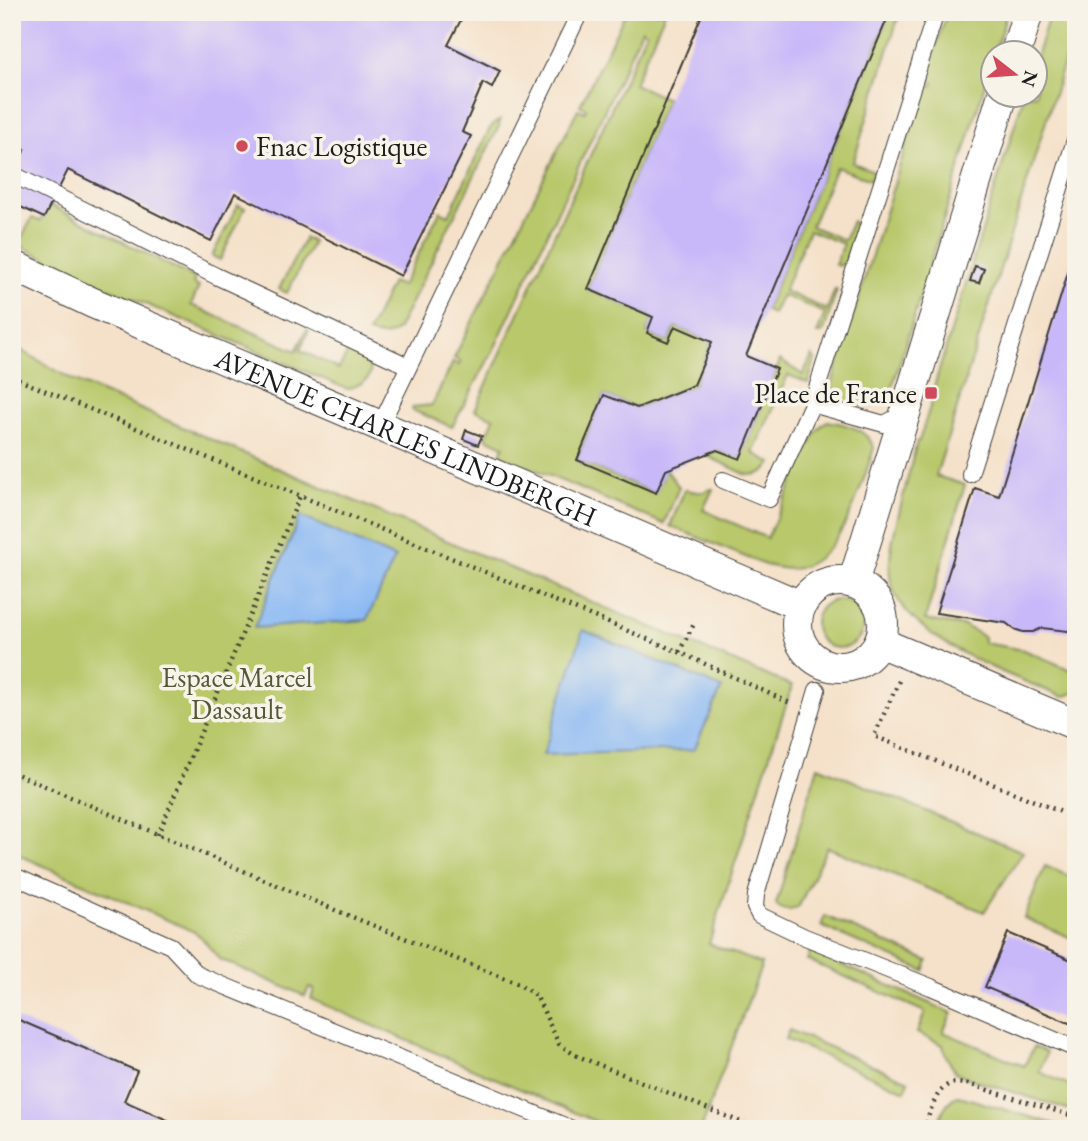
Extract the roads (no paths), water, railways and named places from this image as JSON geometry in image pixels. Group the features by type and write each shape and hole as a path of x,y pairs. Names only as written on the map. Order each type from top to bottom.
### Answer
{"street":[{"path":"1020,38 1028,12"},
{"path":"853,583 999,108"},
{"name":"AVENUE CHARLES LINDBERGH","path":"12,265 93,303 801,606"},
{"path":"853,583 873,597 879,607 882,630 879,642 862,662 835,667 822,664 803,646 798,633 797,619 801,606 810,594 822,585 853,583"},
{"path":"879,642 1076,725"}],"lane":[{"path":"380,426 580,12"},
{"path":"723,480 769,499 812,404 936,12"},
{"path":"970,474 1076,137"},
{"path":"12,174 216,276 408,366"},
{"path":"812,404 884,424 906,413"},
{"path":"817,690 756,895 755,907 760,915 805,937 1076,1049"},
{"path":"12,875 171,946 198,975 572,1129"}],"water":[{"path":"300,516 395,558 367,620 254,628"},
{"path":"583,630 722,688 694,750 543,755"}],"place":[{"name":"Fnac Logistique","path":"242,146"},
{"name":"Place de France","path":"931,393"}],"park label":[{"name":"Espace Marcel Dassault","path":"237,693"}]}
